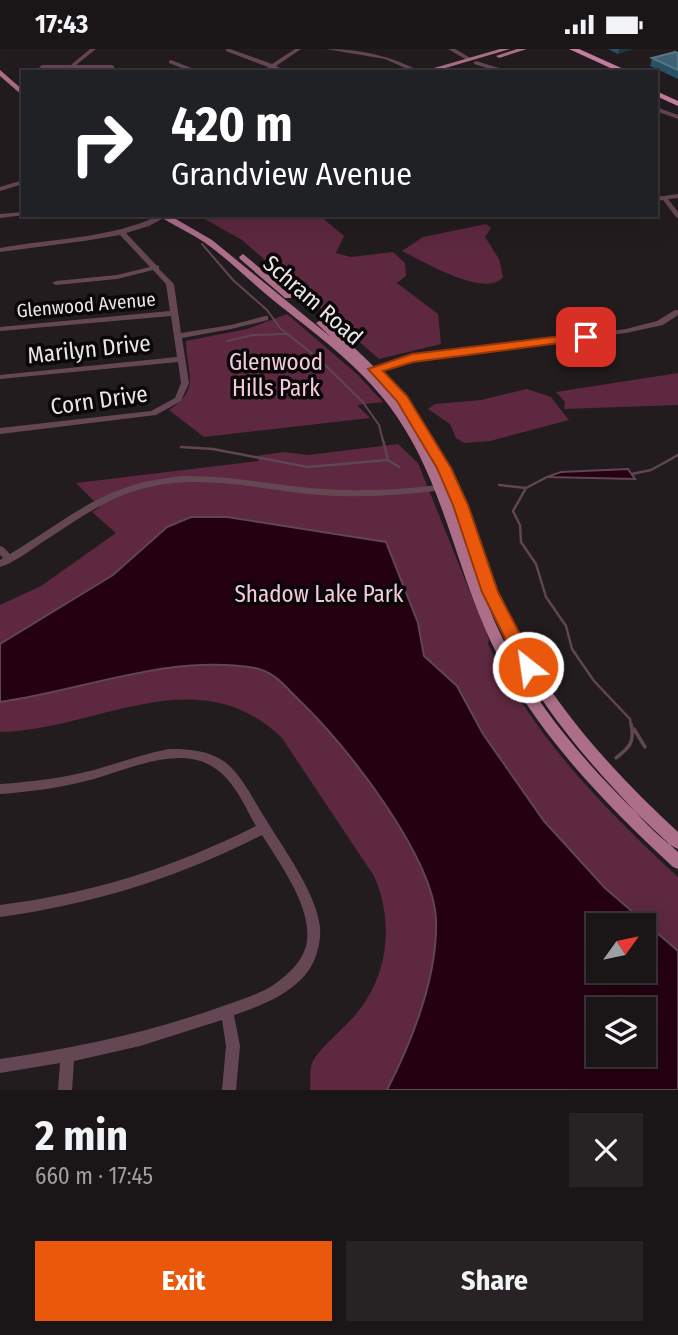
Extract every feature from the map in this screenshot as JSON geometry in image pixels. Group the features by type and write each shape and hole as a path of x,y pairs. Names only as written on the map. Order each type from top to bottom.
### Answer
{"highway":[{"path":"565,49 608,70"},
{"path":"576,49 623,70"},
{"path":"658,87 678,97"},
{"path":"658,94 678,104"}],"main road":[{"path":"445,70 506,49"},
{"path":"430,70 524,49"},
{"path":"0,72 21,92"},
{"name":"Schram Road","path":"166,217 218,246 370,371"},
{"name":"Schram Road","path":"180,217 231,246 370,371 445,484 490,592 535,678 610,776 678,842"},
{"name":"Schram Road","path":"445,484 479,603 515,673 546,719 589,773 678,862"}],"street":[{"path":"71,69 93,49"},
{"path":"267,70 298,49"},
{"path":"327,49 382,60 405,70"},
{"path":"327,49 386,58 416,70"},
{"path":"451,49 473,61 501,70"},
{"path":"228,50 281,70"},
{"path":"171,61 192,70"},
{"path":"42,67 112,67"},
{"path":"658,110 678,117"},
{"path":"0,191 21,185"},
{"path":"661,202 678,197"},
{"path":"661,202 678,203"},
{"path":"661,202 678,216"},
{"path":"0,216 21,213"},
{"path":"0,250 88,239 121,232 161,217"},
{"name":"Corn Drive","path":"0,431 143,416 161,410 178,399 184,389 182,359 170,284 157,267 121,232"},
{"path":"56,283 131,275 157,267"},
{"path":"370,371 412,358 626,331 660,323 678,312"},
{"name":"Glenwood Avenue","path":"0,328 175,313"},
{"path":"178,336 221,330 265,317"},
{"name":"Marilyn Drive","path":"0,377 182,359"},
{"path":"0,549 5,561 99,503 155,483 217,477 299,490 349,493 393,493 445,484"},
{"path":"0,789 75,778 163,753 189,753 208,758 229,772 308,901 315,923 315,937 307,960 292,980 274,992 151,1036 67,1055 0,1066"},
{"path":"0,911 57,903 127,886 212,854 264,828"},
{"path":"227,1011 233,1046 229,1090"},
{"path":"65,1090 67,1055"}],"green space":[{"path":"201,217 321,217 344,236 336,253 351,257 393,252 405,263 406,276 397,283 438,314 441,344 379,359 242,240"},
{"path":"486,224 491,228 485,237 499,259 503,277 494,283 483,284 454,276 402,251 423,237"},
{"name":"Glenwood Hills Park","path":"287,314 357,374 383,402 357,405 370,418 204,437 169,410 186,395 189,387 186,341 247,329"},
{"path":"678,373 678,405 564,409 565,402 556,392"},
{"path":"527,389 551,397 569,420 490,441 464,443 456,438 450,424 428,409 435,404 481,400"},
{"name":"Shadow Lake Park","path":"398,444 418,463 489,639 488,644 506,678 572,769 623,824 678,877 678,1090 310,1090 311,1069 315,1057 356,1014 376,982 385,947 386,929 374,876 282,738 249,714 216,702 181,700 146,703 73,721 0,732 0,605 41,586 116,533 92,512 100,507 76,483 259,461 256,456 284,452 308,455"}],"shaded area":[{"path":"628,469 635,479 547,477 561,472"},
{"path":"191,517 227,517 386,542 418,623 424,656 457,686 483,734 544,821 605,888 634,913 586,913 586,983 656,983 656,932 678,951 678,1090 387,1090 422,1007 433,963 436,919 431,893 404,834 363,773 320,721 269,673 255,668 222,665 158,669 0,702 0,644 113,575 167,527"}],"building":[{"path":"678,53 678,70 652,58"}],"waterway":[{"path":"202,244 233,280 267,310 280,328 319,359 362,401 379,425 383,441"},
{"path":"227,341 253,335 286,334"},
{"path":"383,440 388,460"},
{"path":"181,447 213,449 308,467 388,460"},
{"path":"632,474 651,470 678,455"},
{"path":"388,460 399,467"},
{"path":"526,488 547,477"},
{"path":"499,485 526,488"},
{"path":"526,488 513,511 520,525 521,542 536,564 546,597 566,626 572,649 594,681 630,719 631,725"},
{"path":"616,758 630,744 631,724"},
{"path":"634,729 645,747"}],"route":[{"path":"528,667 490,592 461,505 444,468 402,399 374,369 412,358 586,337"}]}
